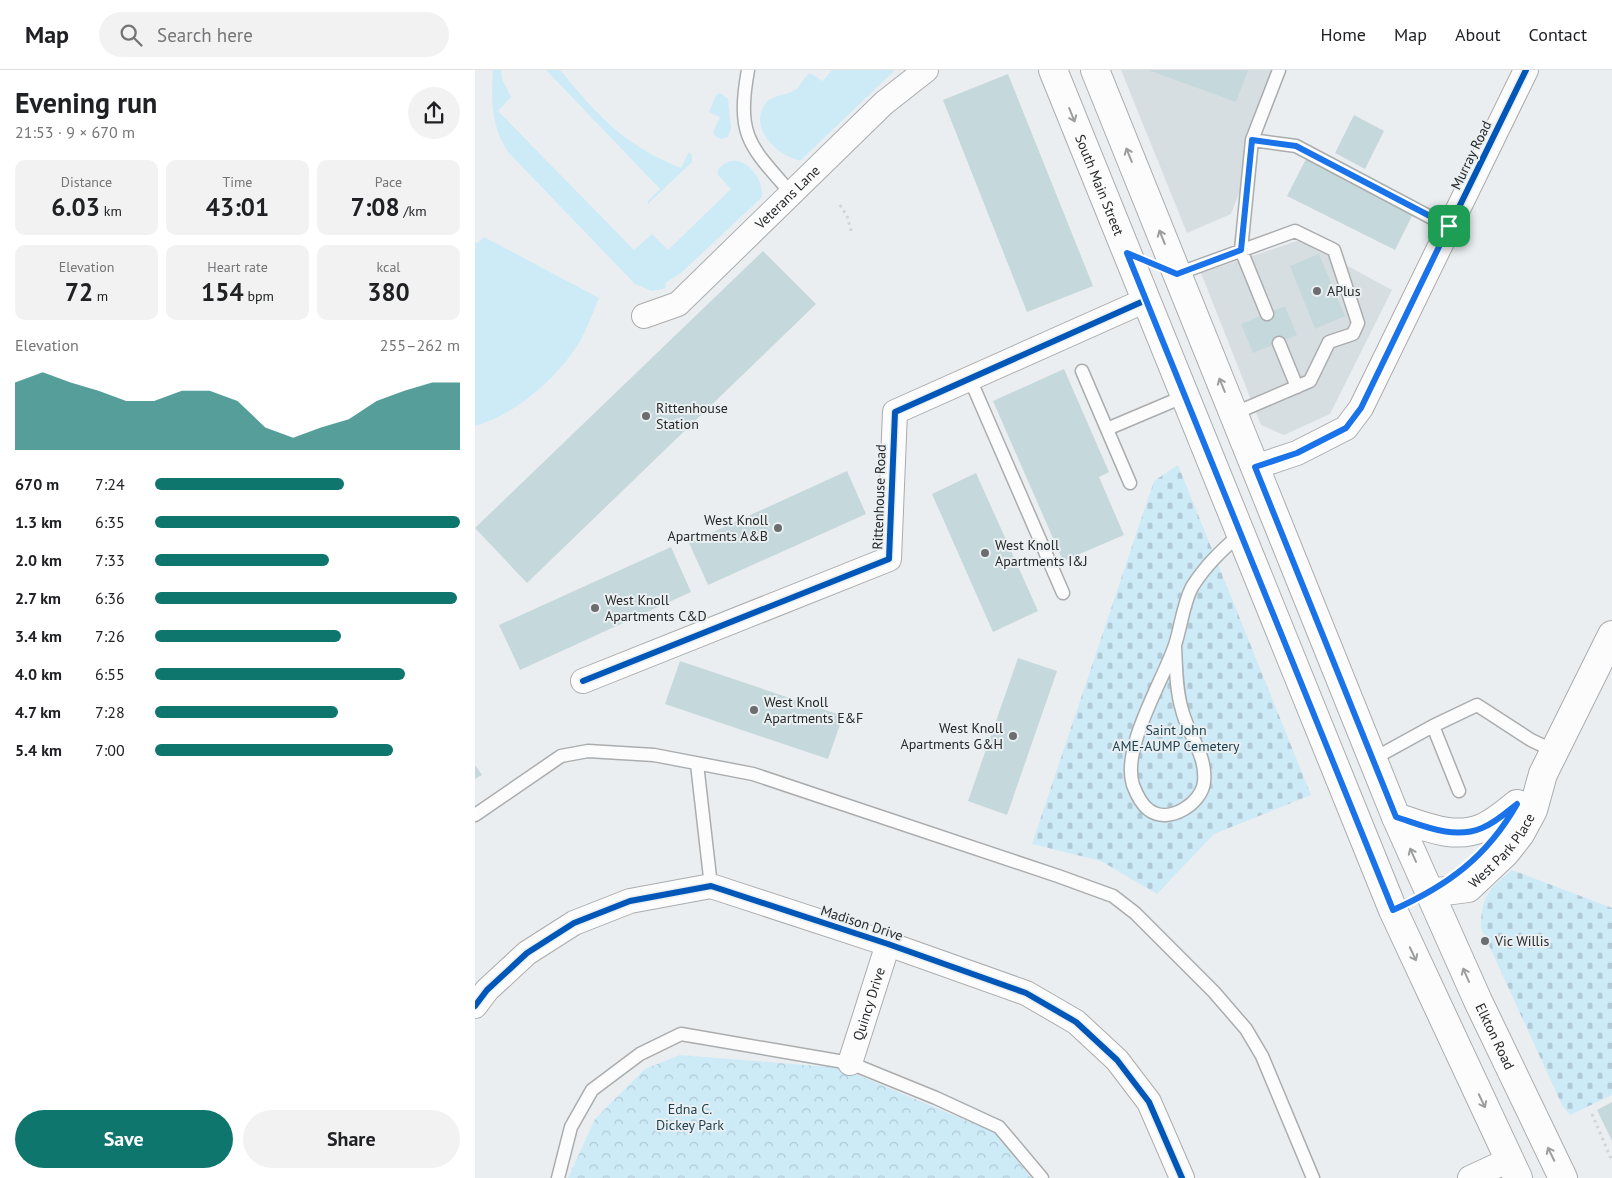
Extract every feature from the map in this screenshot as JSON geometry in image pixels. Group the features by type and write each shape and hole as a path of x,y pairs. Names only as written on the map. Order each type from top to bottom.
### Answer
{"main road":[{"name":"South Main Street","path":"1053,70 1393,910"},
{"path":"1095,70 1396,817 1430,893"},
{"path":"1127,253 1177,274"},
{"path":"1146,300 1197,326"},
{"name":"West Park Place","path":"1430,893 1468,888 1507,852 1533,810 1549,762 1612,635"},
{"name":"West Park Place","path":"1393,910 1430,893 1467,865 1491,842 1506,824 1517,804 1549,762"},
{"path":"1396,817 1447,833 1465,834 1484,828 1517,804"},
{"name":"Elkton Road","path":"1430,893 1478,1001 1563,1178"},
{"path":"1393,910 1514,1169"}],"street":[{"name":"Veterans Lane","path":"644,316 678,304 884,103 926,70"},
{"name":"Murray Road","path":"1255,467 1297,453 1346,428 1361,408 1526,70"},
{"name":"Rittenhouse Road","path":"583,681 889,559 895,412 1146,300"},
{"name":"Madison Drive","path":"475,1006 487,990 527,952 574,923 630,902 711,886 888,944 1026,993 1076,1022 1117,1060 1149,1102 1182,1178"},
{"name":"Quincy Drive","path":"850,1063 888,944"},
{"path":"1470,1178 1514,1169"}],"lane":[{"path":"748,70 744,101 748,140 753,149 791,193"},
{"path":"1267,314 1241,250 1252,140 1279,70"},
{"path":"1252,140 1296,146 1449,226"},
{"path":"1177,274 1295,231 1334,250 1358,323 1353,334 1329,342 1310,381 1233,414"},
{"path":"1279,343 1297,386"},
{"path":"1082,371 1130,483"},
{"path":"970,379 1063,593"},
{"path":"1107,429 1185,396"},
{"path":"1175,646 1181,710 1202,756 1204,782 1197,800 1182,810 1167,815 1150,811 1138,797 1132,782 1131,759 1145,714 1175,646 1191,589 1207,564 1240,534"},
{"path":"1373,758 1477,705 1531,740 1549,762"},
{"path":"1433,726 1459,791"},
{"path":"475,815 561,756 587,750 654,755 753,774 1113,896 1126,904 1214,992 1246,1029 1262,1056 1313,1178"},
{"path":"697,764 711,886"},
{"path":"558,1178 571,1127 591,1090 640,1054 681,1034 850,1063 936,1098 999,1127 1042,1178"}],"path":[{"path":"840,205 847,216 853,234"},
{"path":"1591,1114 1612,1161"}],"shaded area":[{"path":"1121,70 1287,70 1231,214 1187,233"},
{"path":"1300,240 1392,290 1330,414 1284,435 1261,425 1201,273"}],"green space":[{"path":"493,70 501,70 502,79 511,97 498,111 634,250 652,234 668,250 731,189 718,175 718,170 725,163 740,162 754,172 759,179 762,197 681,273 665,283 666,288 652,291 635,284 508,152 495,123 492,92"},
{"path":"546,70 560,70 613,128 644,150 681,168 689,152 692,155 692,162 648,204 648,201 660,189"},
{"path":"832,70 895,70 801,160 792,158 775,147 768,139 760,121 761,112 769,100 794,91 810,73 823,81"},
{"path":"720,93 728,99 731,128 728,137 721,139 716,137 713,132 720,117 709,112 716,95"},
{"path":"484,237 599,298 581,340 563,365 541,387 516,407 475,426 475,242 478,243"},
{"name":"Saint John AME-AUMP Cemetery","path":"1178,465 1311,795 1214,834 1157,894 1101,861 1032,844 1154,481"},
{"path":"1512,870 1612,908 1612,1095 1570,1115 1562,1105 1481,928 1481,917 1488,894"},
{"name":"Edna C. Dickey Park","path":"680,1055 841,1068 996,1133 1031,1178 568,1178 595,1119 645,1069"}],"building":[{"path":"1148,70 1248,70 1236,102"},
{"path":"1008,74 1093,286 1027,312 943,100"},
{"path":"1354,115 1384,131 1365,169 1335,153"},
{"path":"1306,159 1413,214 1395,250 1287,196"},
{"name":"Rittenhouse Station","path":"763,251 816,304 527,583 475,528"},
{"name":"APlus","path":"1319,254 1345,316 1315,329 1290,266"},
{"path":"1285,306 1297,335 1253,353 1241,324"},
{"path":"1064,369 1109,472 1099,477 1124,535 1063,561 993,401"},
{"name":"West Knoll Apartments A&B","path":"847,471 866,514 708,585 689,543"},
{"name":"West Knoll Apartments I&J","path":"976,473 1038,611 993,632 932,494"},
{"name":"West Knoll Apartments C&D","path":"671,547 691,592 520,670 499,625"},
{"name":"West Knoll Apartments G&H","path":"1018,658 1057,671 1007,815 968,801"},
{"name":"West Knoll Apartments E&F","path":"680,661 843,716 828,759 665,704"},
{"path":"475,765 482,775 475,779"},
{"path":"1612,1102 1612,1141 1597,1110"}],"cycle path":[{"path":"1255,467 1297,453 1346,428 1361,408 1526,70"},
{"path":"583,681 889,559 895,412 1146,300"},
{"path":"475,1006 487,990 527,953 574,923 630,901 711,886 888,944 1026,993 1076,1022 1117,1060 1149,1102 1182,1178"}],"place":[{"name":"APlus","path":"1317,291"},
{"name":"Rittenhouse Station","path":"646,416"},
{"name":"West Knoll Apartments A&B","path":"778,528"},
{"name":"West Knoll Apartments I&J","path":"985,553"},
{"name":"West Knoll Apartments C&D","path":"595,608"},
{"name":"West Knoll Apartments E&F","path":"754,710"},
{"name":"West Knoll Apartments G&H","path":"1013,736"},
{"name":"Vic Willis","path":"1485,941"}],"route":[{"path":"1252,140 1296,146 1449,226 1361,408 1346,428 1297,453 1255,467 1396,817 1447,833 1465,834 1484,828 1517,804 1506,824 1491,842 1467,865 1430,893 1393,910 1322,739 1127,253 1177,274 1241,250 1252,140"}]}
